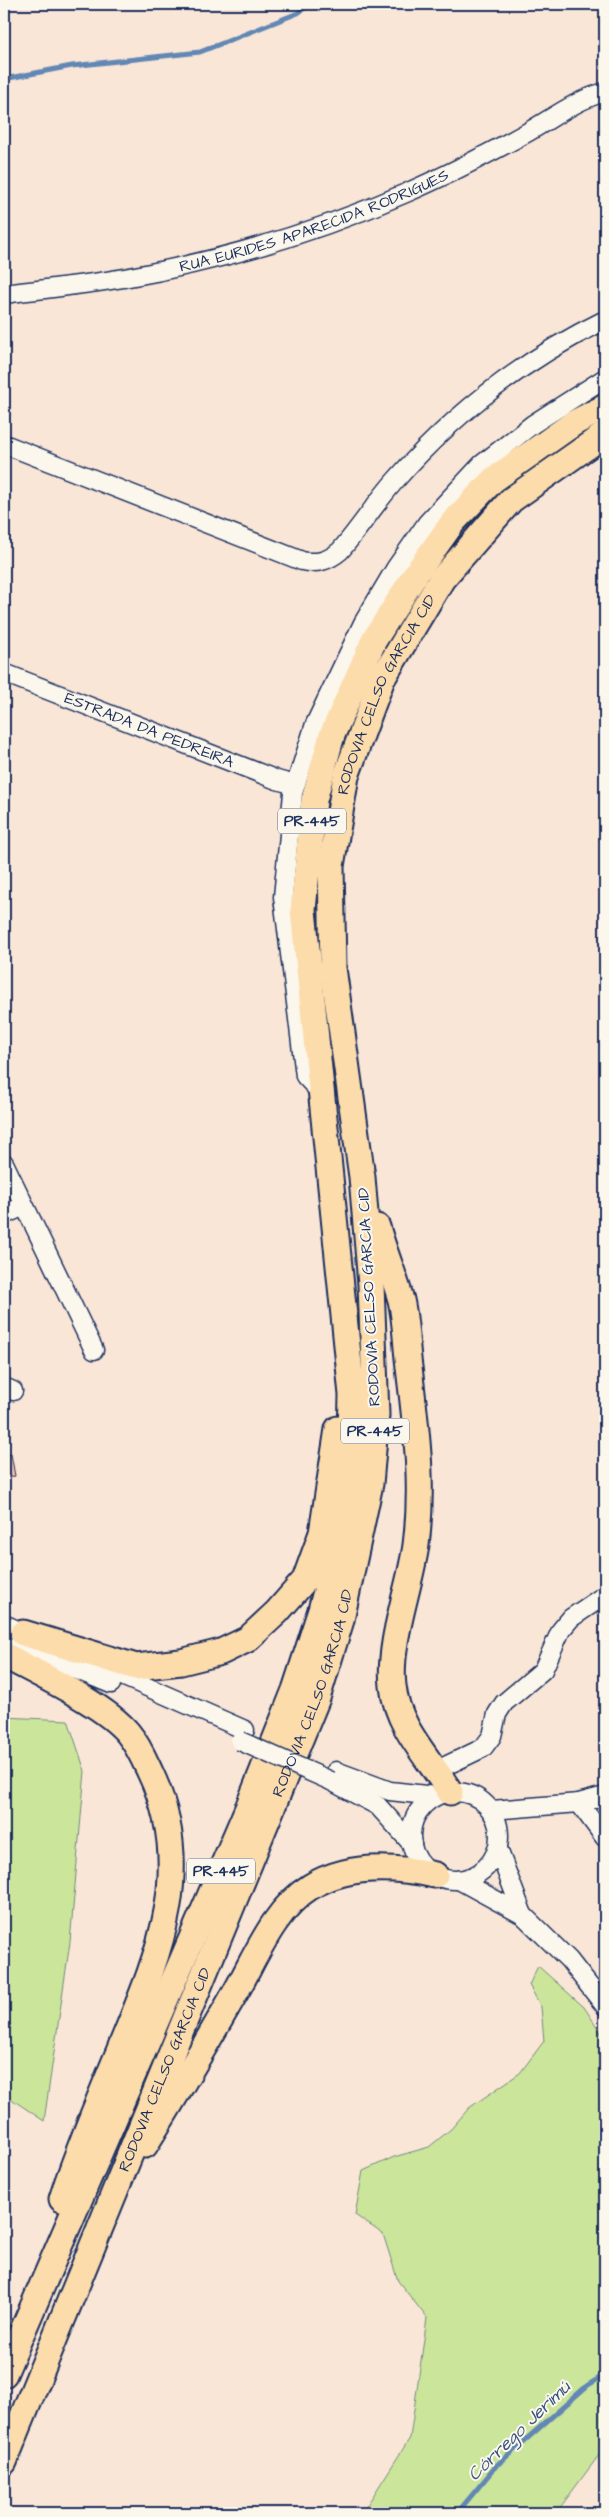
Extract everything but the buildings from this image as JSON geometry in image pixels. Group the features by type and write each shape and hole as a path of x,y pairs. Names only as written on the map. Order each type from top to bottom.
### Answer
{"highway":[{"name":"RODOVIA CELSO GARCIA CID","path":"4,2374 244,1817 295,1690 340,1540 350,1478 352,1395 303,910 314,800 332,735 374,640 417,572 453,522 493,480 574,423 605,407"},
{"name":"RODOVIA CELSO GARCIA CID","path":"4,2462 108,2204 317,1698 341,1620 370,1484 376,1416 371,1285 362,1178 333,968 330,866 346,776 382,679 442,579 511,500 605,434"},
{"path":"362,1178 401,1301 419,1440 419,1495 416,1545 392,1664 392,1687 399,1712 414,1742 436,1770 442,1794"},
{"path":"10,1634 136,1667 181,1662 221,1652 248,1639 277,1612 305,1580 322,1534 348,1345"},
{"path":"4,1655 101,1710 127,1732 140,1752 158,1792 169,1830 172,1866 171,1898 152,1973 74,2161 56,2218 46,2273"},
{"path":"108,2204 166,2112 256,1955 289,1906 308,1888 327,1878 353,1871 407,1869 435,1874"}],"street":[{"name":"RUA EURIDES APARECIDA RODRIGUES","path":"4,294 71,286 173,268 288,236 363,210 446,175 531,130 575,103 605,92"},
{"path":"4,444 302,561 317,562 333,557 340,551 401,475 449,425 479,400 539,357 605,320"},
{"path":"321,1092 305,1076 283,897 295,785 315,724 339,670 390,577 427,523 482,464 533,424 605,378"},
{"name":"ESTRADA DA PEDREIRA","path":"4,674 277,780 295,785"},
{"path":"4,1164 94,1350"},
{"path":"4,1215 24,1206"},
{"path":"436,1770 483,1748 492,1736 497,1714 504,1702 543,1670 561,1630 571,1618 605,1595"},
{"path":"10,1634 333,1776 390,1792 442,1794 464,1792 475,1796 492,1810 499,1830 498,1849 523,1915"},
{"path":"333,1776 378,1806 412,1844 420,1862 435,1874 447,1879 459,1880 472,1877 483,1870 492,1860 498,1849"},
{"path":"412,1844 411,1833 416,1816 426,1803 442,1794"},
{"path":"492,1810 579,1803 605,1796"},
{"path":"579,1803 605,1838"},
{"path":"459,1880 523,1915 569,1960 605,2006"}],"green space":[{"path":"4,1717 68,1720 85,1771 70,1942 44,2121 4,2094"},
{"path":"538,1966 584,2007 605,2039 605,2447 556,2513 362,2513 410,2438 427,2318 398,2281 383,2234 355,2215 363,2171 394,2157 429,2147 451,2129 469,2108 520,2073 544,2041 541,2007 529,1985"}],"waterway":[{"path":"4,79 72,66 200,52 298,13 310,4"},
{"name":"Córrego Jerimú","path":"457,2513 497,2465 588,2385 605,2375"}]}
